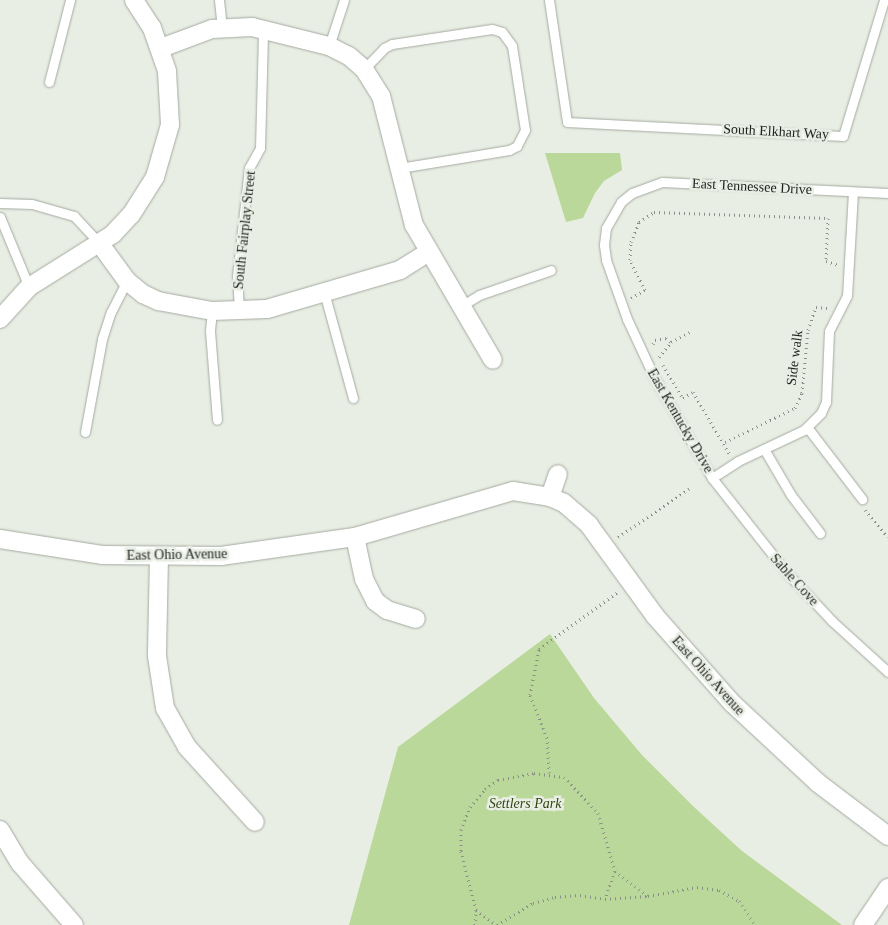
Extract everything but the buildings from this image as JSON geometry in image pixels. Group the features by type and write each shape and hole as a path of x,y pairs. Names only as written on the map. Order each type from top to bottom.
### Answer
{"street":[{"path":"0,320 29,287 100,244 131,215 147,193 164,151 170,98 161,48 134,0"},
{"path":"161,48 189,36 222,28 263,30 329,46 364,69 381,96 414,226 493,360"},
{"path":"100,244 127,282 158,301 212,311 239,312 267,308 400,270 429,252"},
{"path":"550,497 558,474"},
{"name":"East Ohio Avenue","path":"0,539 69,552 159,557 266,552 354,538 401,526 494,495 513,492 550,497 564,504 590,525 630,583 692,661 732,704 818,783 888,836"},
{"path":"354,538 364,579 375,601 387,610 416,619"},
{"path":"159,557 157,656 158,678 165,708 187,748 255,822"},
{"path":"0,830 20,863 74,925"},
{"path":"863,925 888,888"}],"lane":[{"path":"49,82 70,0"},
{"path":"219,0 222,28"},
{"path":"329,46 344,0"},
{"name":"South Elkhart Way","path":"549,0 567,122 843,136 884,0"},
{"path":"364,69 384,48 492,29 502,32 512,46 525,130 516,146 509,150 399,168"},
{"name":"South Fairplay Street","path":"239,312 237,276 249,168 260,148 263,30"},
{"name":"East Tennessee Drive","path":"621,202 632,193 662,182 888,193"},
{"name":"East Kentucky Drive","path":"621,202 606,228 606,260 654,377 712,478 764,448 807,427 821,413 826,402 829,331 847,296 853,192"},
{"path":"0,203 32,204 74,216 100,244"},
{"path":"0,217 29,287"},
{"path":"461,306 479,295 551,270"},
{"path":"85,432 102,339 111,312 127,282"},
{"path":"324,292 353,398"},
{"path":"212,311 210,331 217,420"},
{"path":"807,427 862,500"},
{"path":"764,448 791,495 820,533"},
{"name":"Sable Cove","path":"712,478 787,573 832,621 888,672"}],"path":[{"path":"633,303 631,298 645,290 630,260 631,242 639,222 654,212 828,218 826,261 840,265 840,271"},
{"name":"Side walk","path":"725,442 795,408 802,393 804,352 816,307 831,308"},
{"path":"658,356 671,342 692,331"},
{"path":"658,356 652,342 666,338 671,342"},
{"path":"650,340 683,398 693,392 725,442 731,452 724,457"},
{"path":"618,538 689,489"},
{"path":"865,510 888,537"},
{"path":"549,773 547,738 530,695 539,649 630,583"},
{"path":"475,925 476,910 461,851 461,830 470,807 485,789 498,780 512,775 549,773 564,777 598,813 615,871 605,899"},
{"path":"615,871 648,896"},
{"path":"476,910 497,925 527,906 556,897 580,896 605,899 648,896 697,887 719,890 739,901 755,925"}],"green space":[{"path":"545,153 620,153 622,170 604,181 595,193 583,218 566,222"},
{"name":"Settlers Park","path":"550,634 594,698 642,755 694,807 742,851 842,925 349,925 398,747"}]}
